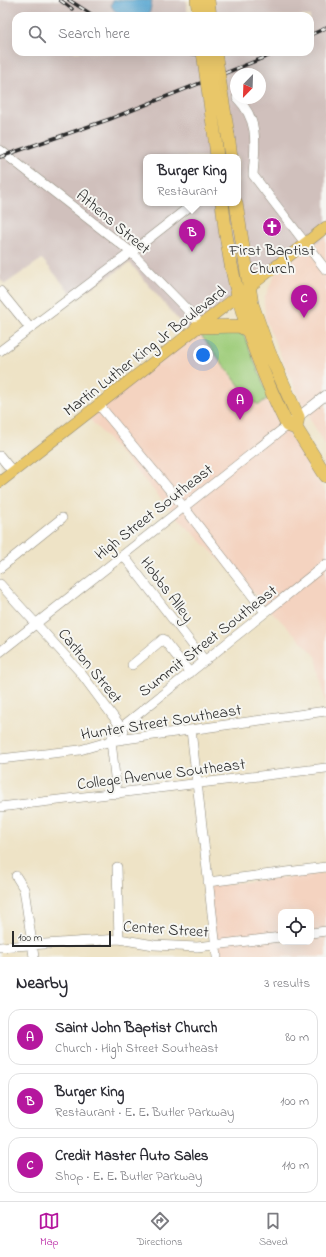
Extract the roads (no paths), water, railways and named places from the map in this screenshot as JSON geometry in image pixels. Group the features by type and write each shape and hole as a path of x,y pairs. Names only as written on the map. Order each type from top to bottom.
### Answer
{"highway":[{"path":"197,0 198,12"},
{"path":"208,0 210,12"},
{"path":"204,56 221,137 229,154"},
{"path":"216,56 221,137 218,154"},
{"path":"223,206 238,298 247,330 273,397 294,423 326,476"},
{"path":"236,206 252,304 294,423"},
{"path":"199,325 239,326 247,330"}],"main road":[{"name":"Martin Luther King Jr Boulevard","path":"0,482 199,325 238,298 326,227"}],"street":[{"path":"244,104 248,108 256,138 253,175 326,270"},
{"name":"Athens Street","path":"0,150 131,252 199,325"},
{"path":"0,352 190,206"},
{"path":"0,291 30,328"},
{"name":"High Street Southeast","path":"0,652 183,506 294,423 326,395"},
{"path":"99,405 183,506 265,612"},
{"path":"0,456 13,472"},
{"path":"0,568 62,518"},
{"name":"Hobbs Alley","path":"123,555 204,662"},
{"name":"Summit Street Southeast","path":"111,741 113,734 326,564"},
{"name":"Carlton Street","path":"0,584 80,672 130,738"},
{"path":"132,665 163,639 190,673"},
{"name":"Hunter Street Southeast","path":"0,760 80,750 111,741 130,738 326,711"},
{"path":"191,730 217,957"},
{"path":"111,741 117,794"},
{"name":"College Avenue Southeast","path":"0,807 326,768"},
{"path":"117,867 119,939"},
{"path":"208,882 326,867"},
{"path":"16,876 24,889 34,957"},
{"path":"314,933 326,931"},
{"name":"Center Street","path":"0,946 119,939 180,947 216,946 278,937"}],"water":[{"path":"114,0 152,0 150,12 116,12 111,4"}],"railway":[{"path":"60,0 72,9"},
{"path":"69,0 88,12"},
{"path":"314,33 326,28"},
{"path":"0,157 110,119 268,56"}],"place":[{"name":"First Baptist Church","path":"272,227"},
{"name":"Burger King","path":"192,252"},
{"name":"Credit Master Auto Sales","path":"304,318"},
{"name":"Saint John Baptist Church","path":"240,420"}]}
